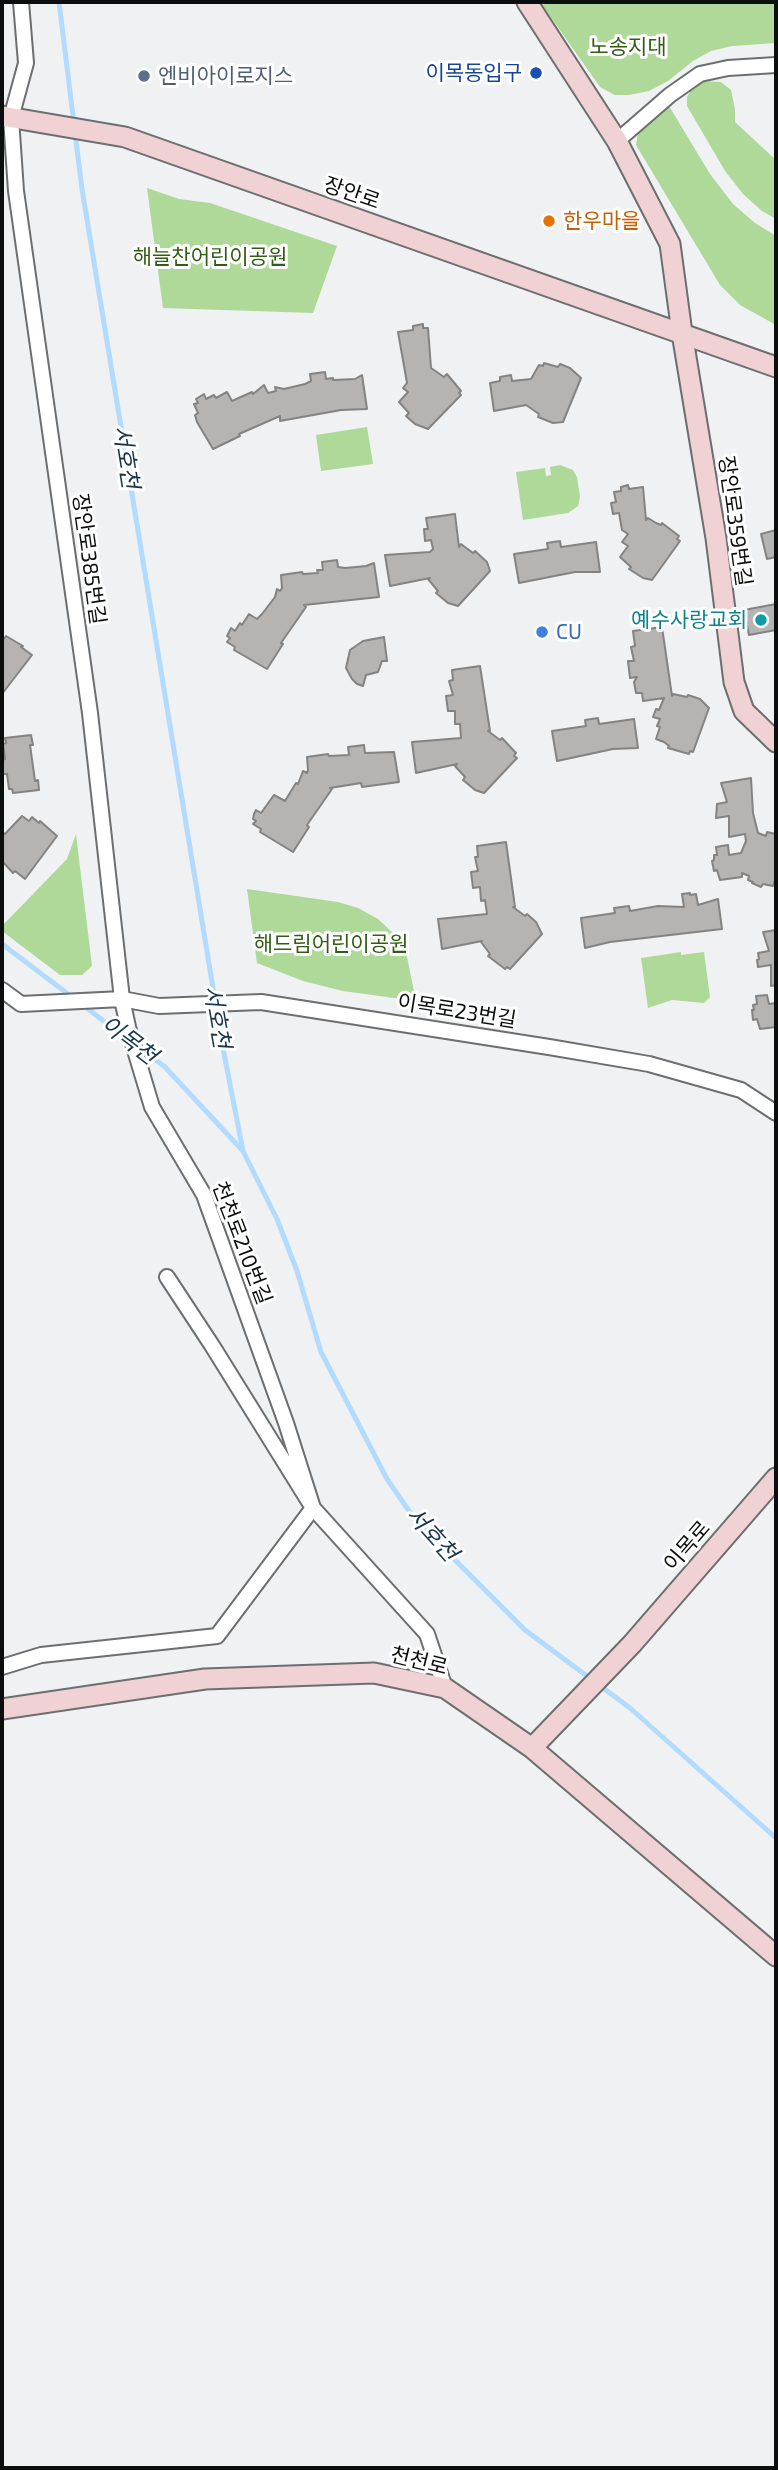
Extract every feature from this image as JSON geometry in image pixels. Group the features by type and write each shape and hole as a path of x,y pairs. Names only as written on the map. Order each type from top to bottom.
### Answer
{"street":[{"name":"장안로385번길","path":"21,2 26,63 6,117 90,713 122,999"},
{"path":"527,2 617,141 670,244 682,333"},
{"path":"617,141 670,95 700,74 728,68 776,65"},
{"name":"장안로","path":"6,117 125,137 776,367"},
{"name":"장안로359번길","path":"682,333 716,538 734,682 744,711 776,742"},
{"path":"2,990 21,1004 122,999"},
{"name":"이목로23번길","path":"122,999 159,1006 261,1002 550,1047 649,1065 741,1090 776,1113"},
{"name":"천천로210번길","path":"122,999 152,1107 204,1195 286,1423 313,1508"},
{"name":"천천로210번길","path":"167,1278 313,1508 427,1634 445,1688"},
{"name":"이목로","path":"532,1748 632,1644 776,1478"},
{"path":"2,1667 41,1655 217,1636 313,1508"},
{"name":"천천로","path":"2,1709 205,1679 374,1673 445,1688 532,1748 776,1956"}],"green space":[{"name":"노송지대","path":"540,2 776,2 776,43 732,46 711,51 649,91 615,95 600,87"},
{"path":"705,81 721,82 731,90 735,122 776,160 776,219 743,194 725,171 687,106 687,97 693,86"},
{"path":"669,106 710,174 733,204 755,223 776,236 776,325 740,305 720,285 636,145 638,132"},
{"name":"해늘찬어린이공원","path":"147,188 179,199 210,203 337,246 313,313 163,308"},
{"path":"367,427 373,464 321,471 316,435"},
{"path":"560,465 573,470 577,477 580,497 578,506 568,513 523,520 516,472 545,468 546,476 551,475 550,467"},
{"path":"76,834 92,966 82,975 60,975 2,931 2,926 67,859"},
{"name":"해드림어린이공원","path":"247,889 338,902 358,908 378,919 394,934 407,957 416,1001 343,991 303,981 257,963"},
{"path":"681,952 681,955 704,952 710,997 704,1003 672,1000 648,1008 641,958"}],"building":[{"path":"423,324 423,328 428,328 431,368 444,377 447,374 461,391 461,395 428,429 415,424 406,416 409,413 399,402 408,392 403,388 407,383 398,332 413,330 413,326"},
{"path":"544,363 570,368 581,378 563,422 553,423 538,417 539,414 526,405 494,411 490,383 511,375 512,381 531,379 539,365 543,366"},
{"path":"325,372 326,379 333,380 355,379 362,375 367,409 341,410 280,421 280,416 213,449 197,422 195,415 198,413 194,404 198,403 196,399 204,394 206,399 214,395 216,398 227,392 232,401 252,392 253,394 264,385 268,393 276,391 275,387 284,389 305,384 311,381 310,374"},
{"path":"628,485 629,489 643,487 646,520 648,518 661,525 662,523 679,536 677,539 680,541 652,580 629,569 631,567 620,557 628,546 622,542 628,534 622,530 619,513 613,514 611,503 616,502 614,492 621,491 621,487"},
{"path":"455,514 459,547 461,544 473,553 475,551 487,562 490,571 458,606 448,603 436,593 438,591 428,579 430,578 390,586 385,555 430,552 433,549 431,540 425,541 424,529 428,529 426,518"},
{"path":"776,530 776,557 767,559 761,534"},
{"path":"560,541 561,547 596,542 600,572 575,572 519,583 514,554 548,549 547,543"},
{"path":"337,560 338,567 345,568 374,563 379,597 304,605 306,607 267,669 234,650 235,647 227,642 231,628 235,631 249,614 257,619 262,614 275,597 277,589 280,591 282,588 281,575 318,573 317,570 323,570 322,562"},
{"name":"예수사랑교회","path":"776,604 776,630 749,635 744,610"},
{"path":"662,627 672,696 688,695 700,699 709,708 693,752 690,751 689,754 668,748 664,742 656,739 660,719 653,717 664,698 643,701 642,693 636,693 634,682 637,677 630,678 628,661 634,661 631,647 635,646 633,631"},
{"path":"6,636 32,655 2,694 2,638 3,640"},
{"path":"384,637 387,661 382,661 378,672 366,675 363,686 357,684 346,668 350,650 363,641"},
{"path":"480,666 488,731 500,740 502,738 516,753 514,756 517,758 484,793 475,790 463,780 465,777 455,766 457,764 416,773 412,742 461,738 460,724 455,724 455,711 448,711 446,696 453,695 449,681 453,680 452,670"},
{"path":"598,718 599,724 634,719 638,748 613,749 557,761 552,731 586,726 585,720"},
{"path":"31,735 35,781 38,780 39,790 13,793 12,789 9,789 7,774 2,774 2,760 5,759 3,744 6,743 5,738"},
{"path":"364,745 365,753 394,752 399,782 362,787 361,783 330,788 332,789 307,825 309,827 293,852 260,832 261,829 253,824 256,821 253,819 256,810 261,813 274,795 285,801 296,783 298,784 303,771 307,773 307,757 349,755 348,747"},
{"path":"751,778 753,813 758,833 766,836 767,832 776,834 776,878 773,886 763,884 761,887 752,883 748,880 749,876 742,873 742,877 720,880 717,870 714,871 712,861 714,855 717,855 716,847 728,845 729,855 741,853 746,841 745,834 729,837 729,816 716,818 717,804 727,802 721,783"},
{"path":"22,816 29,821 32,817 39,823 40,821 57,836 25,879 15,871 13,873 2,861 2,832 5,834"},
{"path":"506,842 513,907 536,922 542,934 510,969 505,969 488,956 490,954 482,941 442,949 438,919 487,914 485,900 481,901 480,887 473,888 471,872 478,871 475,857 478,857 477,846"},
{"path":"682,894 696,894 698,905 718,899 722,929 610,942 585,948 581,918 615,913 614,908 629,906 630,911 658,906 684,907"},
{"path":"776,930 776,985 771,986 771,965 758,967 757,960 758,953 769,951 763,932"},
{"path":"767,995 769,1004 776,1003 776,1027 760,1029 757,1019 753,1020 753,1005 757,1004 756,996"}],"waterway":[{"name":"서호천","path":"59,2 74,124"},
{"name":"서호천","path":"75,133 222,1043 243,1151 277,1219 297,1271 321,1352 387,1479 416,1521 525,1630 630,1708 776,1838"},
{"name":"이목천","path":"2,944 72,997"},
{"name":"이목천","path":"83,1005 128,1040"},
{"name":"이목천","path":"139,1048 164,1066 243,1151"}],"place":[{"name":"이목동입구","path":"536,73"},
{"name":"엔비아이로지스","path":"144,76"},
{"name":"한우마을","path":"549,221"},
{"name":"예수사랑교회","path":"761,620"},
{"name":"CU","path":"542,632"}]}
